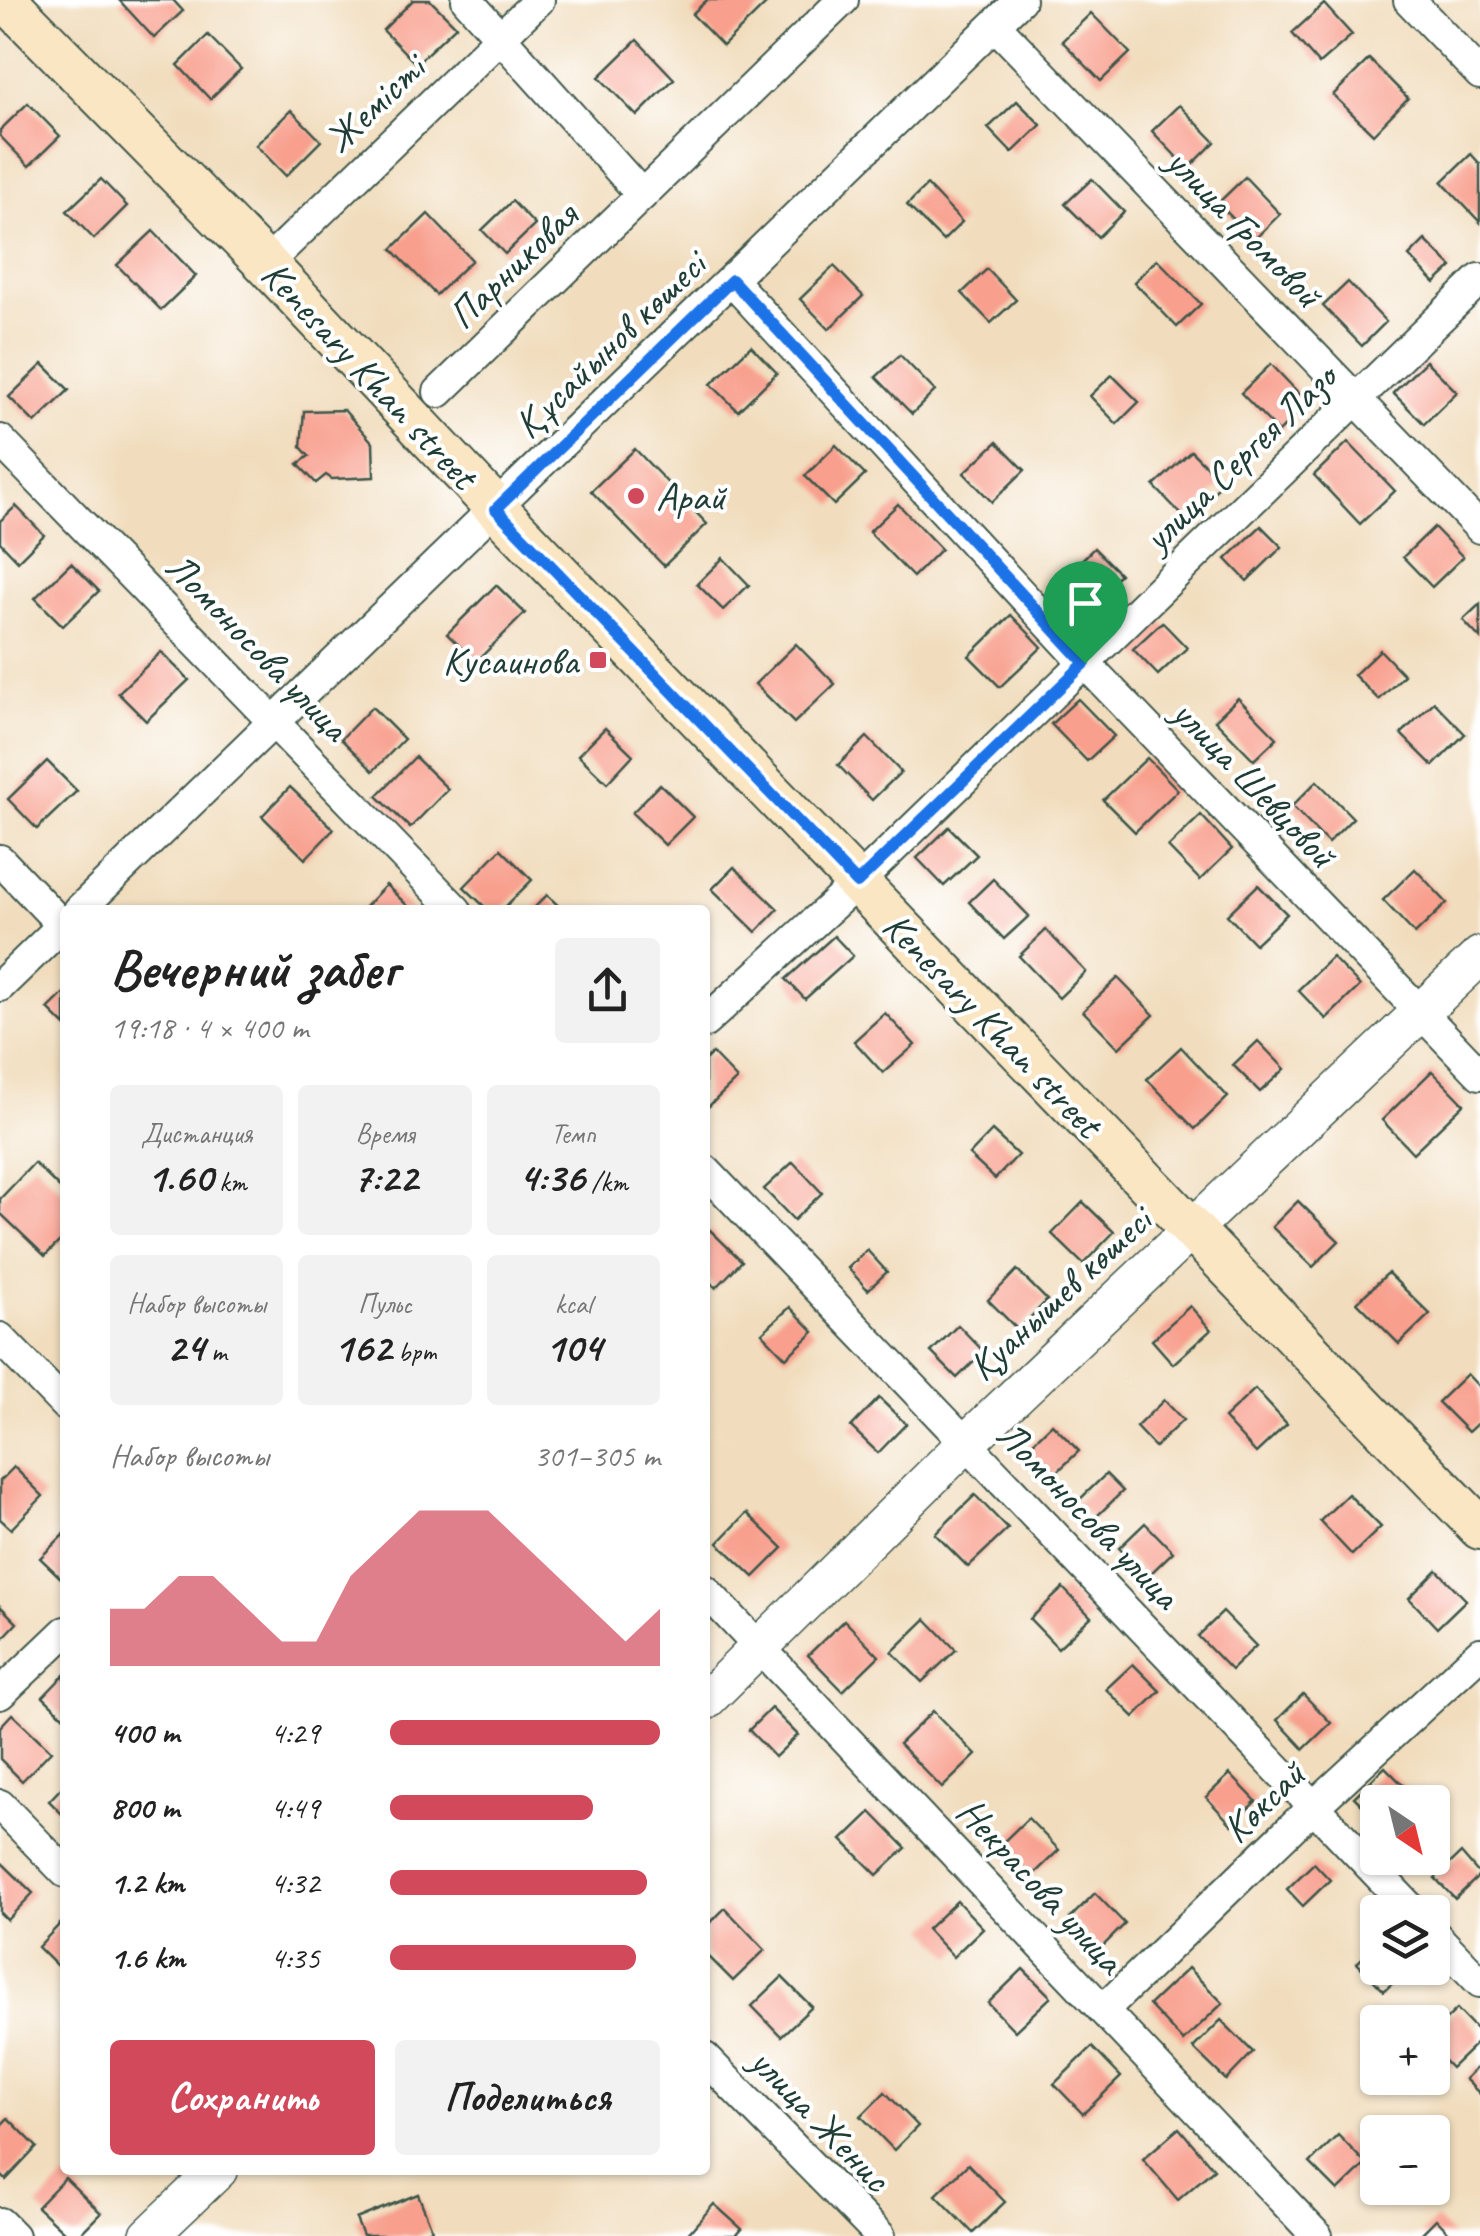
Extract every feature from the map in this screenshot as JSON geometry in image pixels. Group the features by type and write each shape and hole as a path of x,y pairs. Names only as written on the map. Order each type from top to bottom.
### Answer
{"main road":[{"name":"Kenesary Khan street","path":"6,0 266,264 496,509 1480,1528"}],"street":[{"path":"468,0 642,196"},
{"name":"Жемісті","path":"266,264 539,0"},
{"name":"Парниковая","path":"438,392 843,0"},
{"name":"Құсайынов көшесі","path":"86,905 1020,0"},
{"path":"1408,0 1480,74"},
{"name":"улица Громовой","path":"995,25 1480,528"},
{"name":"улица Сергея Лазо","path":"710,1017 857,883 1480,279"},
{"name":"улица Шевцовой","path":"732,280 1085,663 1480,1074"},
{"name":"Ломоносова улица","path":"0,440 451,905"},
{"path":"0,860 60,915"},
{"name":"Құсайынов көшесі","path":"0,986 60,930"},
{"name":"Қуанышев көшесі","path":"710,1696 966,1443 1480,956"},
{"name":"Ломоносова улица","path":"710,1175 1398,1895"},
{"path":"0,1338 60,1400"},
{"name":"Некрасова улица","path":"710,1595 1317,2236"},
{"path":"0,1694 60,1637"},
{"name":"Көксай","path":"1103,2010 1480,1653"},
{"path":"0,1806 60,1867"},
{"path":"1450,1951 1480,1982"},
{"name":"улица Женис","path":"710,2063 880,2236"},
{"path":"149,2236 213,2175"},
{"path":"0,2223 13,2236"}],"building":[{"path":"119,0 173,0 183,11 154,38"},
{"path":"413,0 430,0 456,26 416,64 383,30"},
{"path":"707,0 768,2 723,46 692,14"},
{"path":"1324,4 1352,35 1319,64 1292,33"},
{"path":"1091,13 1130,53 1101,81 1062,41"},
{"path":"208,35 241,69 210,99 178,65"},
{"path":"637,40 674,79 637,116 599,77"},
{"path":"1369,59 1408,98 1373,134 1333,95"},
{"path":"1017,101 1041,125 1012,153 988,128"},
{"path":"28,103 60,136 29,166 0,136 0,130"},
{"path":"1179,105 1215,142 1188,169 1152,131"},
{"path":"291,110 321,141 286,176 256,145"},
{"path":"1471,154 1480,164 1480,222 1442,182"},
{"path":"1245,177 1280,214 1254,240 1218,203"},
{"path":"101,179 127,206 94,239 67,211"},
{"path":"1092,179 1124,212 1098,237 1065,204"},
{"path":"927,185 962,222 943,241 907,205"},
{"path":"512,201 535,225 505,254 482,230"},
{"path":"428,214 472,260 436,295 392,249"},
{"path":"153,231 196,276 161,310 117,265"},
{"path":"1425,240 1452,267 1435,283 1409,256"},
{"path":"1157,259 1201,304 1177,327 1134,282"},
{"path":"834,266 863,296 829,329 800,299"},
{"path":"987,269 1016,300 991,323 962,293"},
{"path":"1348,282 1386,322 1362,346 1323,306"},
{"path":"751,346 777,373 738,411 711,384"},
{"path":"900,355 935,391 912,414 876,377"},
{"path":"1426,361 1457,392 1424,424 1393,393"},
{"path":"43,364 69,390 35,423 9,397"},
{"path":"1271,364 1308,403 1279,432 1241,393"},
{"path":"1112,375 1139,402 1117,424 1090,396"},
{"path":"344,410 373,443 374,477 332,479 326,475 316,483 298,464 309,456 301,447 304,411"},
{"path":"997,442 1025,470 992,502 964,473"},
{"path":"1348,442 1395,491 1360,524 1314,475"},
{"path":"836,445 865,475 834,505 805,476"},
{"path":"635,449 707,524 664,566 591,491"},
{"path":"1191,451 1223,483 1186,519 1154,486"},
{"path":"898,504 941,549 913,577 869,532"},
{"path":"16,506 44,535 18,561 0,542 0,521"},
{"path":"1261,526 1282,547 1247,581 1226,559"},
{"path":"1434,527 1463,557 1432,587 1403,557"},
{"path":"1094,548 1120,574 1089,604 1064,577"},
{"path":"723,558 749,585 723,610 697,584"},
{"path":"71,563 99,591 63,626 35,598"},
{"path":"496,585 525,613 476,662 447,634"},
{"path":"1480,604 1480,638 1463,620"},
{"path":"1011,615 1042,647 1000,687 969,656"},
{"path":"1162,622 1187,648 1158,675 1133,649"},
{"path":"796,644 835,684 794,723 755,684"},
{"path":"1380,650 1404,675 1379,700 1354,675"},
{"path":"161,652 189,680 146,721 118,693"},
{"path":"1238,698 1277,738 1254,760 1215,720"},
{"path":"1078,699 1114,736 1087,761 1051,724"},
{"path":"1434,702 1465,734 1433,766 1401,734"},
{"path":"372,707 404,739 373,771 341,739"},
{"path":"605,728 633,755 607,783 578,755"},
{"path":"867,737 901,772 872,800 838,765"},
{"path":"415,757 448,789 410,828 377,796"},
{"path":"1147,758 1178,790 1135,832 1103,800"},
{"path":"47,761 77,791 37,829 8,799"},
{"path":"1317,781 1353,818 1328,843 1292,806"},
{"path":"660,784 693,817 665,845 632,813"},
{"path":"290,787 334,829 305,859 262,816"},
{"path":"1201,815 1232,849 1200,880 1168,847"},
{"path":"949,827 977,855 944,886 917,858"},
{"path":"501,849 532,880 507,905 483,905 464,887"},
{"path":"734,867 778,909 756,932 712,889"},
{"path":"1415,869 1447,903 1415,934 1383,900"},
{"path":"993,879 1029,916 1004,939 969,902"},
{"path":"386,885 407,905 367,905"},
{"path":"1258,885 1287,914 1255,944 1227,915"},
{"path":"547,895 558,905 537,905"},
{"path":"1046,930 1086,972 1059,998 1019,956"},
{"path":"834,936 853,956 805,999 786,979"},
{"path":"1332,957 1360,986 1326,1019 1298,990"},
{"path":"1118,978 1154,1015 1119,1048 1083,1011"},
{"path":"60,997 60,1021 48,1009"},
{"path":"885,1013 915,1045 883,1073 854,1041"},
{"path":"1258,1041 1285,1069 1260,1092 1233,1065"},
{"path":"1181,1047 1228,1097 1195,1129 1147,1079"},
{"path":"710,1055 737,1079 710,1105"},
{"path":"1432,1071 1464,1104 1413,1153 1382,1120"},
{"path":"992,1131 1018,1155 995,1179 969,1155"},
{"path":"793,1162 822,1193 794,1220 764,1189"},
{"path":"34,1163 60,1188 60,1241 45,1256 0,1213 0,1199"},
{"path":"1298,1201 1339,1241 1313,1267 1272,1227"},
{"path":"1083,1202 1114,1232 1083,1264 1052,1234"},
{"path":"710,1230 742,1261 716,1288 710,1282"},
{"path":"867,1250 887,1272 868,1290 848,1268"},
{"path":"1017,1270 1047,1300 1018,1330 988,1300"},
{"path":"1388,1273 1430,1314 1399,1344 1357,1302"},
{"path":"1190,1306 1211,1330 1173,1364 1152,1340"},
{"path":"790,1307 814,1332 786,1358 762,1333"},
{"path":"958,1325 984,1352 957,1378 931,1352"},
{"path":"1467,1374 1480,1388 1480,1421 1468,1432 1438,1402"},
{"path":"1255,1389 1287,1424 1256,1453 1224,1418"},
{"path":"879,1398 906,1424 878,1453 851,1427"},
{"path":"1164,1400 1183,1420 1155,1447 1136,1427"},
{"path":"1052,1424 1079,1451 1052,1477 1025,1450"},
{"path":"14,1467 43,1496 11,1529 0,1519 0,1481"},
{"path":"1106,1474 1123,1491 1093,1520 1076,1503"},
{"path":"1348,1494 1381,1527 1352,1555 1320,1521"},
{"path":"975,1495 1008,1529 968,1567 935,1534"},
{"path":"747,1513 783,1548 754,1577 718,1543"},
{"path":"1145,1523 1173,1552 1147,1577 1119,1548"},
{"path":"60,1538 60,1577 40,1558"},
{"path":"1437,1570 1466,1600 1437,1628 1409,1598"},
{"path":"1063,1588 1091,1617 1058,1648 1030,1619"},
{"path":"0,1606 17,1623 0,1641"},
{"path":"1223,1612 1256,1646 1231,1670 1198,1636"},
{"path":"926,1619 956,1650 922,1682 892,1652"},
{"path":"844,1620 879,1656 843,1691 808,1655"},
{"path":"1133,1664 1160,1691 1134,1717 1106,1689"},
{"path":"60,1679 60,1713 43,1697"},
{"path":"1303,1694 1331,1723 1304,1749 1277,1720"},
{"path":"771,1708 798,1735 775,1757 749,1730"},
{"path":"933,1711 976,1755 942,1788 899,1744"},
{"path":"12,1714 51,1751 22,1781 0,1759 0,1727"},
{"path":"1385,1767 1403,1785 1366,1785"},
{"path":"1230,1774 1256,1801 1232,1825 1206,1797"},
{"path":"60,1789 60,1812 49,1801"},
{"path":"871,1812 906,1848 877,1875 842,1840"},
{"path":"1028,1818 1059,1850 1029,1879 998,1847"},
{"path":"1461,1853 1480,1875 1455,1899 1435,1878 1450,1875 1450,1864"},
{"path":"0,1861 33,1893 7,1920 0,1913"},
{"path":"1314,1863 1330,1880 1303,1906 1287,1889"},
{"path":"1095,1893 1125,1924 1100,1949 1070,1918"},
{"path":"957,1901 983,1928 953,1957 927,1929"},
{"path":"725,1908 765,1950 733,1981 710,1958 710,1923"},
{"path":"60,1924 60,1969 38,1947"},
{"path":"1188,1968 1223,2003 1183,2041 1149,2005"},
{"path":"1023,1969 1051,1997 1015,2031 988,2003"},
{"path":"782,1977 812,2007 781,2036 752,2006"},
{"path":"1457,2009 1480,2033 1480,2040 1451,2068 1450,2067 1450,2016"},
{"path":"1221,2020 1253,2052 1226,2080 1193,2048"},
{"path":"1092,2047 1121,2077 1083,2114 1054,2084"},
{"path":"1480,2064 1480,2094 1465,2079"},
{"path":"885,2092 918,2126 894,2150 861,2116"},
{"path":"8,2118 37,2147 6,2180 0,2174 0,2126"},
{"path":"1179,2128 1214,2169 1178,2200 1143,2159"},
{"path":"1338,2135 1360,2158 1360,2170 1338,2191 1310,2163"},
{"path":"968,2164 1005,2202 973,2233 936,2195"},
{"path":"65,2178 101,2213 78,2236 68,2236 37,2207"},
{"path":"418,2194 432,2229 416,2236 363,2236 356,2219"},
{"path":"714,2204 742,2229 736,2236 686,2236"},
{"path":"1436,2219 1452,2236 1419,2236"}],"place":[{"name":"Арай","path":"636,496"},
{"name":"Кусаинова","path":"598,660"}],"route":[{"path":"732,280 1085,663 857,883 496,509 732,280"}]}
